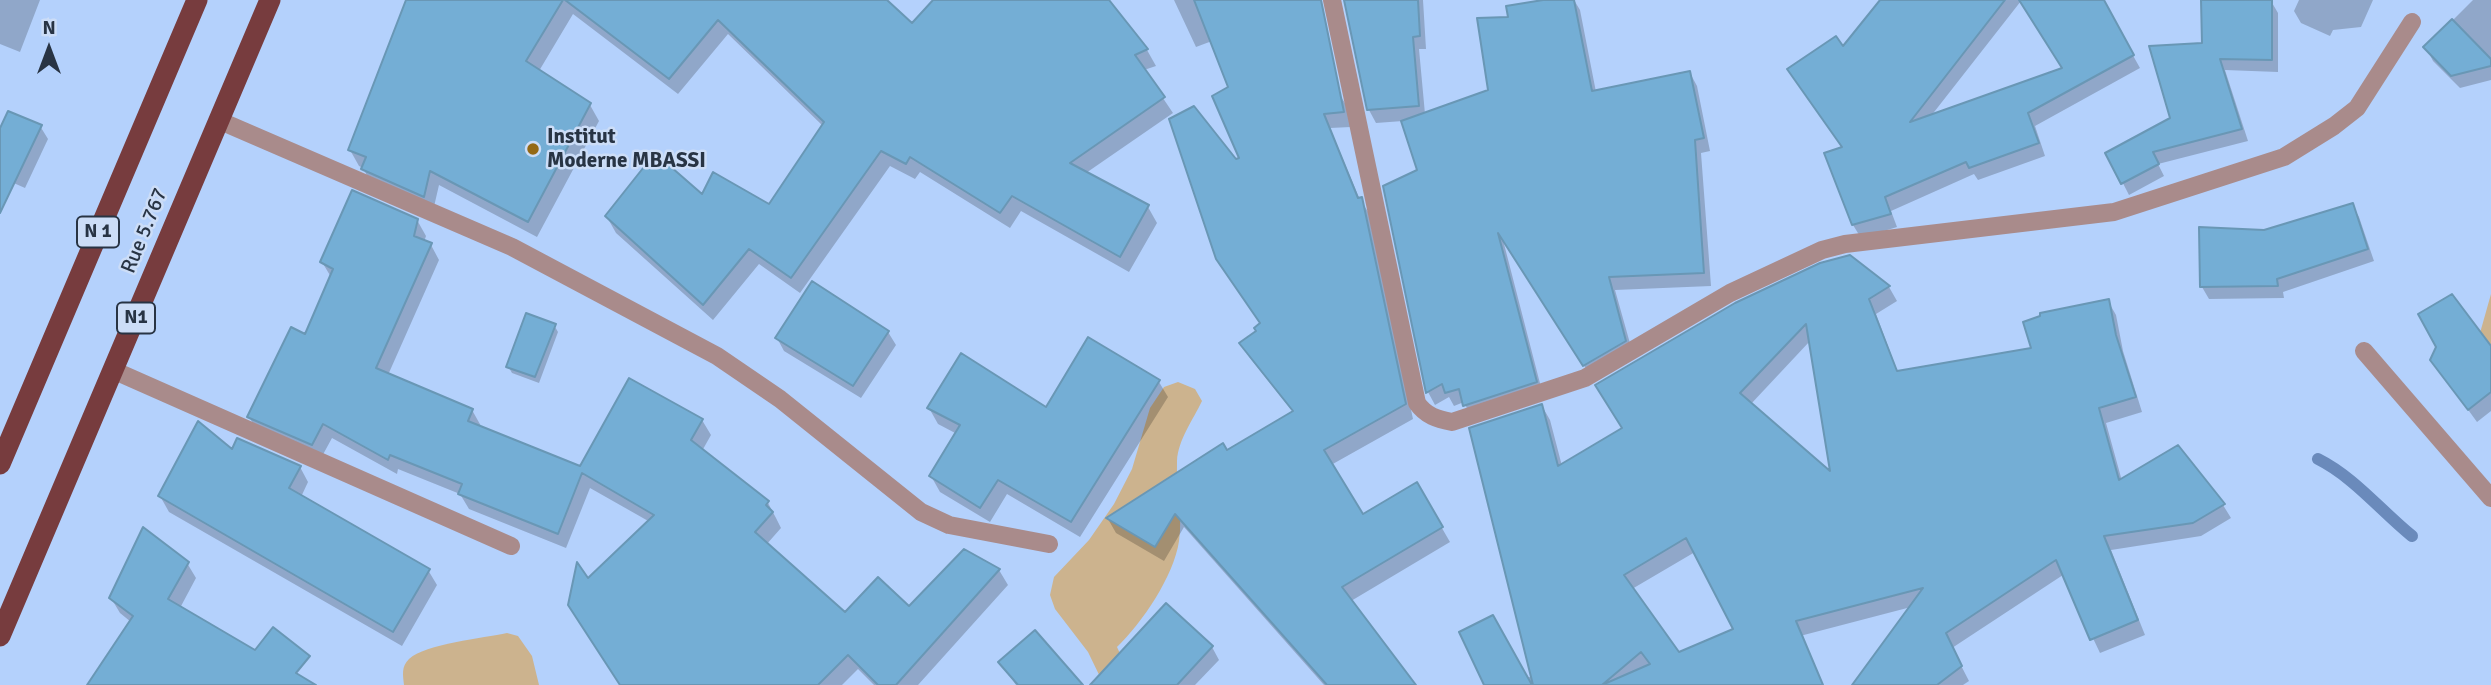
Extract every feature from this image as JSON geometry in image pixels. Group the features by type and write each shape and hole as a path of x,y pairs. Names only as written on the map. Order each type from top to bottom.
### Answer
{"highway":[{"name":"N 1","path":"0,464 197,0"},
{"name":"Rue 5.767","path":"0,636 115,371 270,0"}],"street":[{"path":"1332,0 1417,403 1423,412 1452,422 1584,378 1730,293 1822,250 1845,244 2114,212 2284,157 2334,126 2357,108 2412,22"},
{"path":"218,120 512,247 717,356 780,399 921,512 949,526 1049,544"},
{"path":"2364,351 2491,498"},
{"path":"115,371 511,546"}],"shaded area":[{"path":"2491,294 2491,346 2480,333"},
{"path":"1178,382 1195,389 1202,401 1178,453 1180,521 1176,555 1156,598 1117,647 1134,684 1104,685 1088,652 1055,609 1050,595 1054,577 1089,540 1114,504 1132,469 1150,408 1164,387"},
{"path":"507,633 518,636 532,656 539,685 404,685 405,665 417,654 428,649"}],"building":[{"path":"406,0 563,0 526,61 591,103 528,222 430,171 424,197 361,169 366,157 348,150"},
{"path":"565,0 887,0 912,23 933,0 1109,0 1148,49 1135,55 1165,97 1070,163 1149,205 1120,257 1012,196 1000,213 910,157 906,164 881,151 791,278 749,249 703,305 605,216 655,153 702,194 713,172 769,204 824,122 718,20 669,79"},
{"path":"1194,0 1321,0 1344,112 1324,114 1358,198 1362,197 1406,404 1324,450 1363,514 1417,482 1443,527 1342,587 1416,685 1327,685 1175,514 1155,547 1106,518 1223,443 1227,450 1293,411 1239,343 1256,331 1254,328 1260,323 1216,259 1169,119 1194,106 1236,159 1239,158 1212,96 1228,87"},
{"path":"1344,0 1418,0 1420,36 1413,37 1419,106 1367,110"},
{"path":"1543,0 1574,0 1592,91 1690,71 1704,138 1695,140 1704,273 1609,277 1626,341 1583,366 1498,233 1537,382 1463,406 1459,389 1445,393 1442,384 1426,393 1383,186 1417,170 1401,121 1488,90 1477,18 1508,17 1506,6"},
{"path":"1880,0 2005,0 1910,122 2062,68 2019,0 2104,0 2134,55 2028,113 2039,143 1969,168 1966,162 1885,197 1891,214 1852,225 1824,153 1842,147 1787,69 1836,36 1843,46"},
{"path":"2201,0 2272,0 2272,60 2220,59 2242,129 2153,152 2159,164 2121,184 2105,153 2170,118 2149,46 2202,43"},
{"path":"2452,19 2491,59 2491,66 2451,76 2423,47"},
{"path":"8,111 42,125 0,213 0,128"},
{"path":"352,190 418,219 414,236 432,243 376,368 473,409 468,421 580,466 629,378 703,419 691,440 769,501 766,505 773,512 755,532 845,612 878,577 909,606 964,549 1000,569 896,685 878,685 848,655 818,685 620,685 568,605 577,562 588,578 654,515 582,473 558,534 458,494 462,484 390,455 388,460 323,424 312,445 247,417 291,327 305,334 333,269 320,262"},
{"path":"2353,203 2368,249 2277,279 2278,286 2200,287 2199,227 2264,230"},
{"path":"1850,255 1890,286 1869,299 1897,371 2031,348 2023,322 2040,316 2040,313 2109,299 2116,335 2136,397 2099,408 2119,480 2178,445 2225,504 2193,523 2104,536 2138,620 2090,640 2056,560 1946,633 1962,666 1937,685 1852,685 1923,588 1796,621 1823,685 1602,685 1533,685 1469,428 1542,404 1558,466 1622,428 1595,385 1735,303 1820,263","holes":["1806,324 1830,471 1740,393","1686,538 1733,629 1679,652 1624,575","1641,652 1650,664 1602,685"]},
{"path":"812,281 889,331 853,386 775,338"},
{"path":"2452,294 2491,346 2491,392 2468,410 2430,360 2436,347 2418,314"},
{"path":"526,313 556,324 535,377 506,367"},
{"path":"1088,337 1160,380 1071,522 998,480 980,508 929,476 960,425 927,408 961,353 1046,407"},
{"path":"198,421 232,449 237,438 301,466 289,488 430,569 393,632 158,496"},
{"path":"143,527 189,562 168,599 255,650 273,627 310,656 296,673 316,685 87,685 133,616 109,598"},
{"path":"1166,603 1213,646 1177,685 1090,685"},
{"path":"1493,615 1532,685 1484,685 1459,632"},
{"path":"1035,630 1083,685 1018,685 998,662"}],"waterway":[{"path":"2318,459 2344,475 2412,536"}],"place":[{"name":"Institut Moderne MBASSI","path":"533,149"}]}
